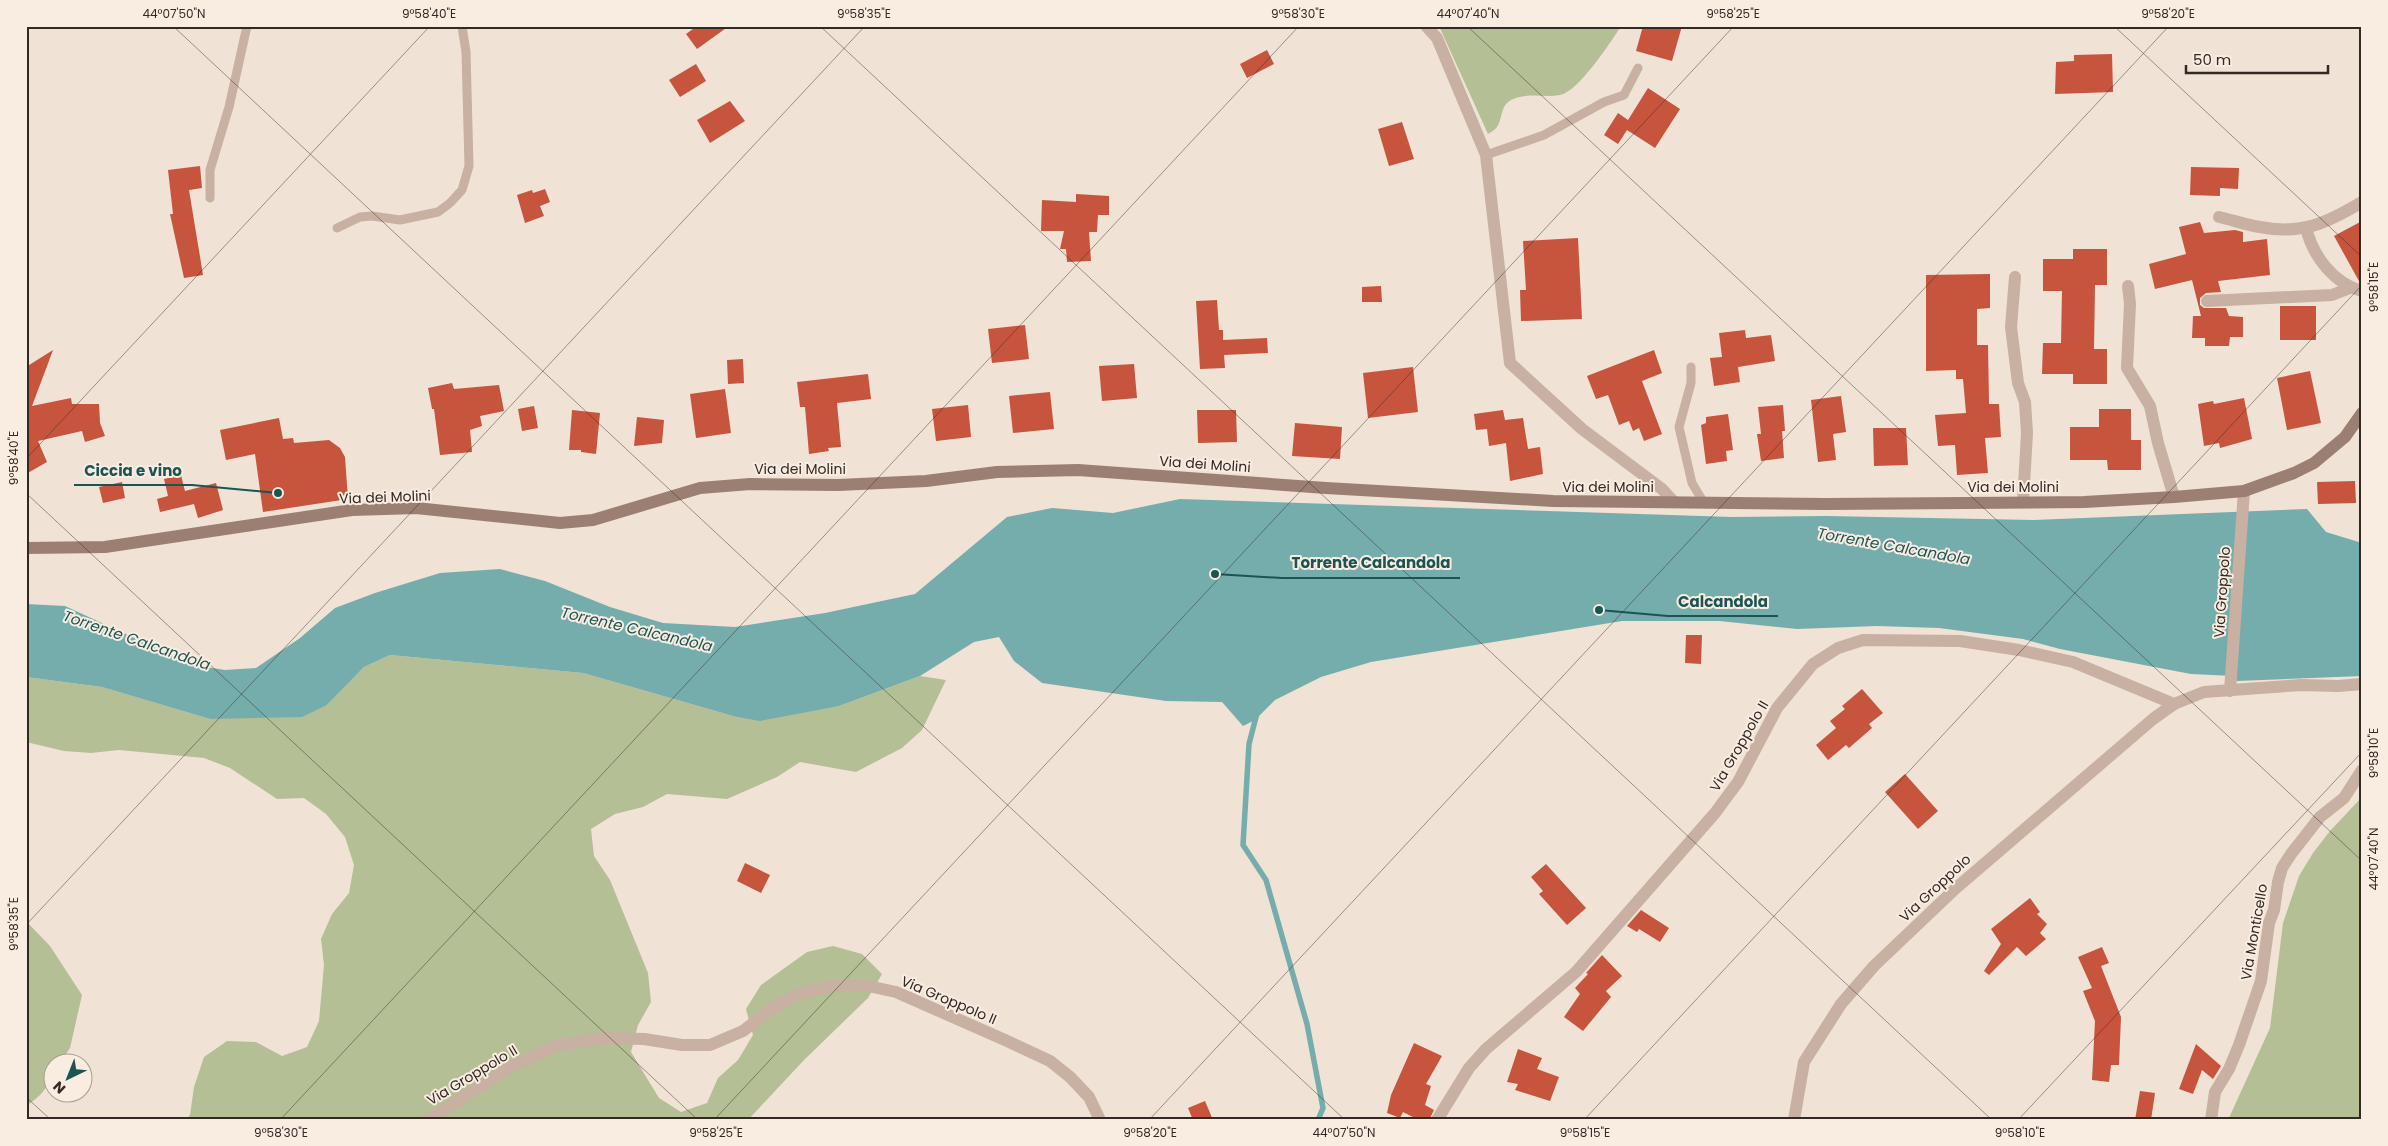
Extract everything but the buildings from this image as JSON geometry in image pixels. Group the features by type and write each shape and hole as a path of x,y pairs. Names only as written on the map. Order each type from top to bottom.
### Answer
{"street":[{"path":"1426,26 1436,38 1486,155 1510,363 1582,429 1662,489 1674,502"},
{"path":"2219,217 2275,230 2306,228 2331,221 2362,202"},
{"path":"2306,228 2310,242 2318,256 2335,276 2356,290"},
{"path":"2015,277 2011,328 2018,378 2025,402 2027,433 2023,502"},
{"path":"2128,286 2130,304 2128,368 2150,406 2158,443 2174,497"},
{"path":"2207,301 2332,295 2356,290"},
{"name":"Via dei Molini","path":"26,548 105,547 352,510 416,508 560,522 584,521 700,488 750,484 838,485 926,481 997,472 1078,470 1326,488 1553,501 1704,503 2084,502 2174,497 2244,491 2261,487 2314,463 2345,437 2362,413"},
{"name":"Via Groppolo","path":"2230,685 2244,491"},
{"name":"Via Groppolo II","path":"1437,1120 1469,1068 1486,1049 1503,1037 1576,972 1715,813 1738,782 1777,708 1812,664 1838,648 1863,640 1960,641 2019,650 2073,662 2174,704"},
{"name":"Via Groppolo","path":"1794,1120 1804,1062 1841,1004 1874,966 1955,889 2153,719 2174,704 2204,692 2230,685 2338,686 2362,684"},
{"name":"Via Monticello","path":"2211,1120 2215,1092 2229,1069 2239,1045 2261,981 2269,923 2274,910 2282,868 2320,817 2344,798 2362,770"},
{"name":"Via Groppolo II","path":"428,1120 507,1069 558,1045 605,1038 644,1039 682,1045 710,1045 743,1031 770,1010 796,995 831,986 868,986 896,992 1050,1061 1070,1077 1089,1097 1100,1120"}],"lane":[{"path":"210,198 210,170 229,106 247,26"},
{"path":"337,228 360,217 372,216 400,220 429,215 450,204 465,185 469,166 466,52 462,26"},
{"path":"1486,155 1544,135 1604,102 1624,96 1638,68"},
{"path":"1691,367 1691,383 1679,427 1692,483 1704,503"}],"green space":[{"path":"1439,26 1621,26 1594,65 1576,85 1560,95 1523,96 1511,100 1505,105 1497,127 1488,134"},
{"path":"390,655 583,673 733,716 839,706 920,676 946,680 922,730 902,748 856,772 800,762 777,777 727,799 667,794 643,807 615,814 591,829 594,856 610,880 648,973 651,1002 638,1025 631,1052 659,1098 681,1112 707,1103 718,1078 738,1060 753,1035 746,1009 761,985 807,952 833,946 862,954 882,974 868,998 804,1060 748,1120 186,1120 190,1115 194,1087 204,1057 227,1041 256,1042 282,1056 307,1047 319,1021 324,965 321,939 332,914 349,893 354,865 345,837 326,814 304,798 277,799 230,768 204,758 119,750 91,753 64,751 26,742 26,677 102,687 210,719 327,705 364,667"},
{"path":"2362,797 2362,1120 2228,1120 2270,1028 2283,923 2299,876 2313,853 2330,831"},
{"path":"26,921 50,946 82,995 70,1048 66,1054 42,1054 42,1093 26,1106"}],"water":[{"path":"1180,499 1732,517 1826,516 2034,520 2307,509 2326,532 2362,543 2362,676 2237,681 2234,676 2191,674 2060,649 2023,639 1939,628 1877,626 1797,629 1719,621 1622,621 1371,662 1321,677 1275,700 1255,720 1243,726 1222,702 1166,701 1042,683 1014,661 999,637 974,642 920,676 839,706 760,721 733,716 583,673 390,655 364,667 327,705 302,717 210,719 102,687 26,677 26,604 65,606 193,665 225,670 256,668 300,638 335,608 375,593 440,573 500,569 545,581 610,607 663,623 735,627 825,613 915,594 1007,517 1052,508 1113,513"}],"waterway":[{"path":"1257,713 1249,744 1243,845 1266,880 1307,1024 1323,1108 1318,1120"}],"place":[{"name":"Ciccia e vino","path":"278,493"},
{"name":"Torrente Calcandola","path":"1215,574"},
{"name":"Calcandola","path":"1599,610"}]}
